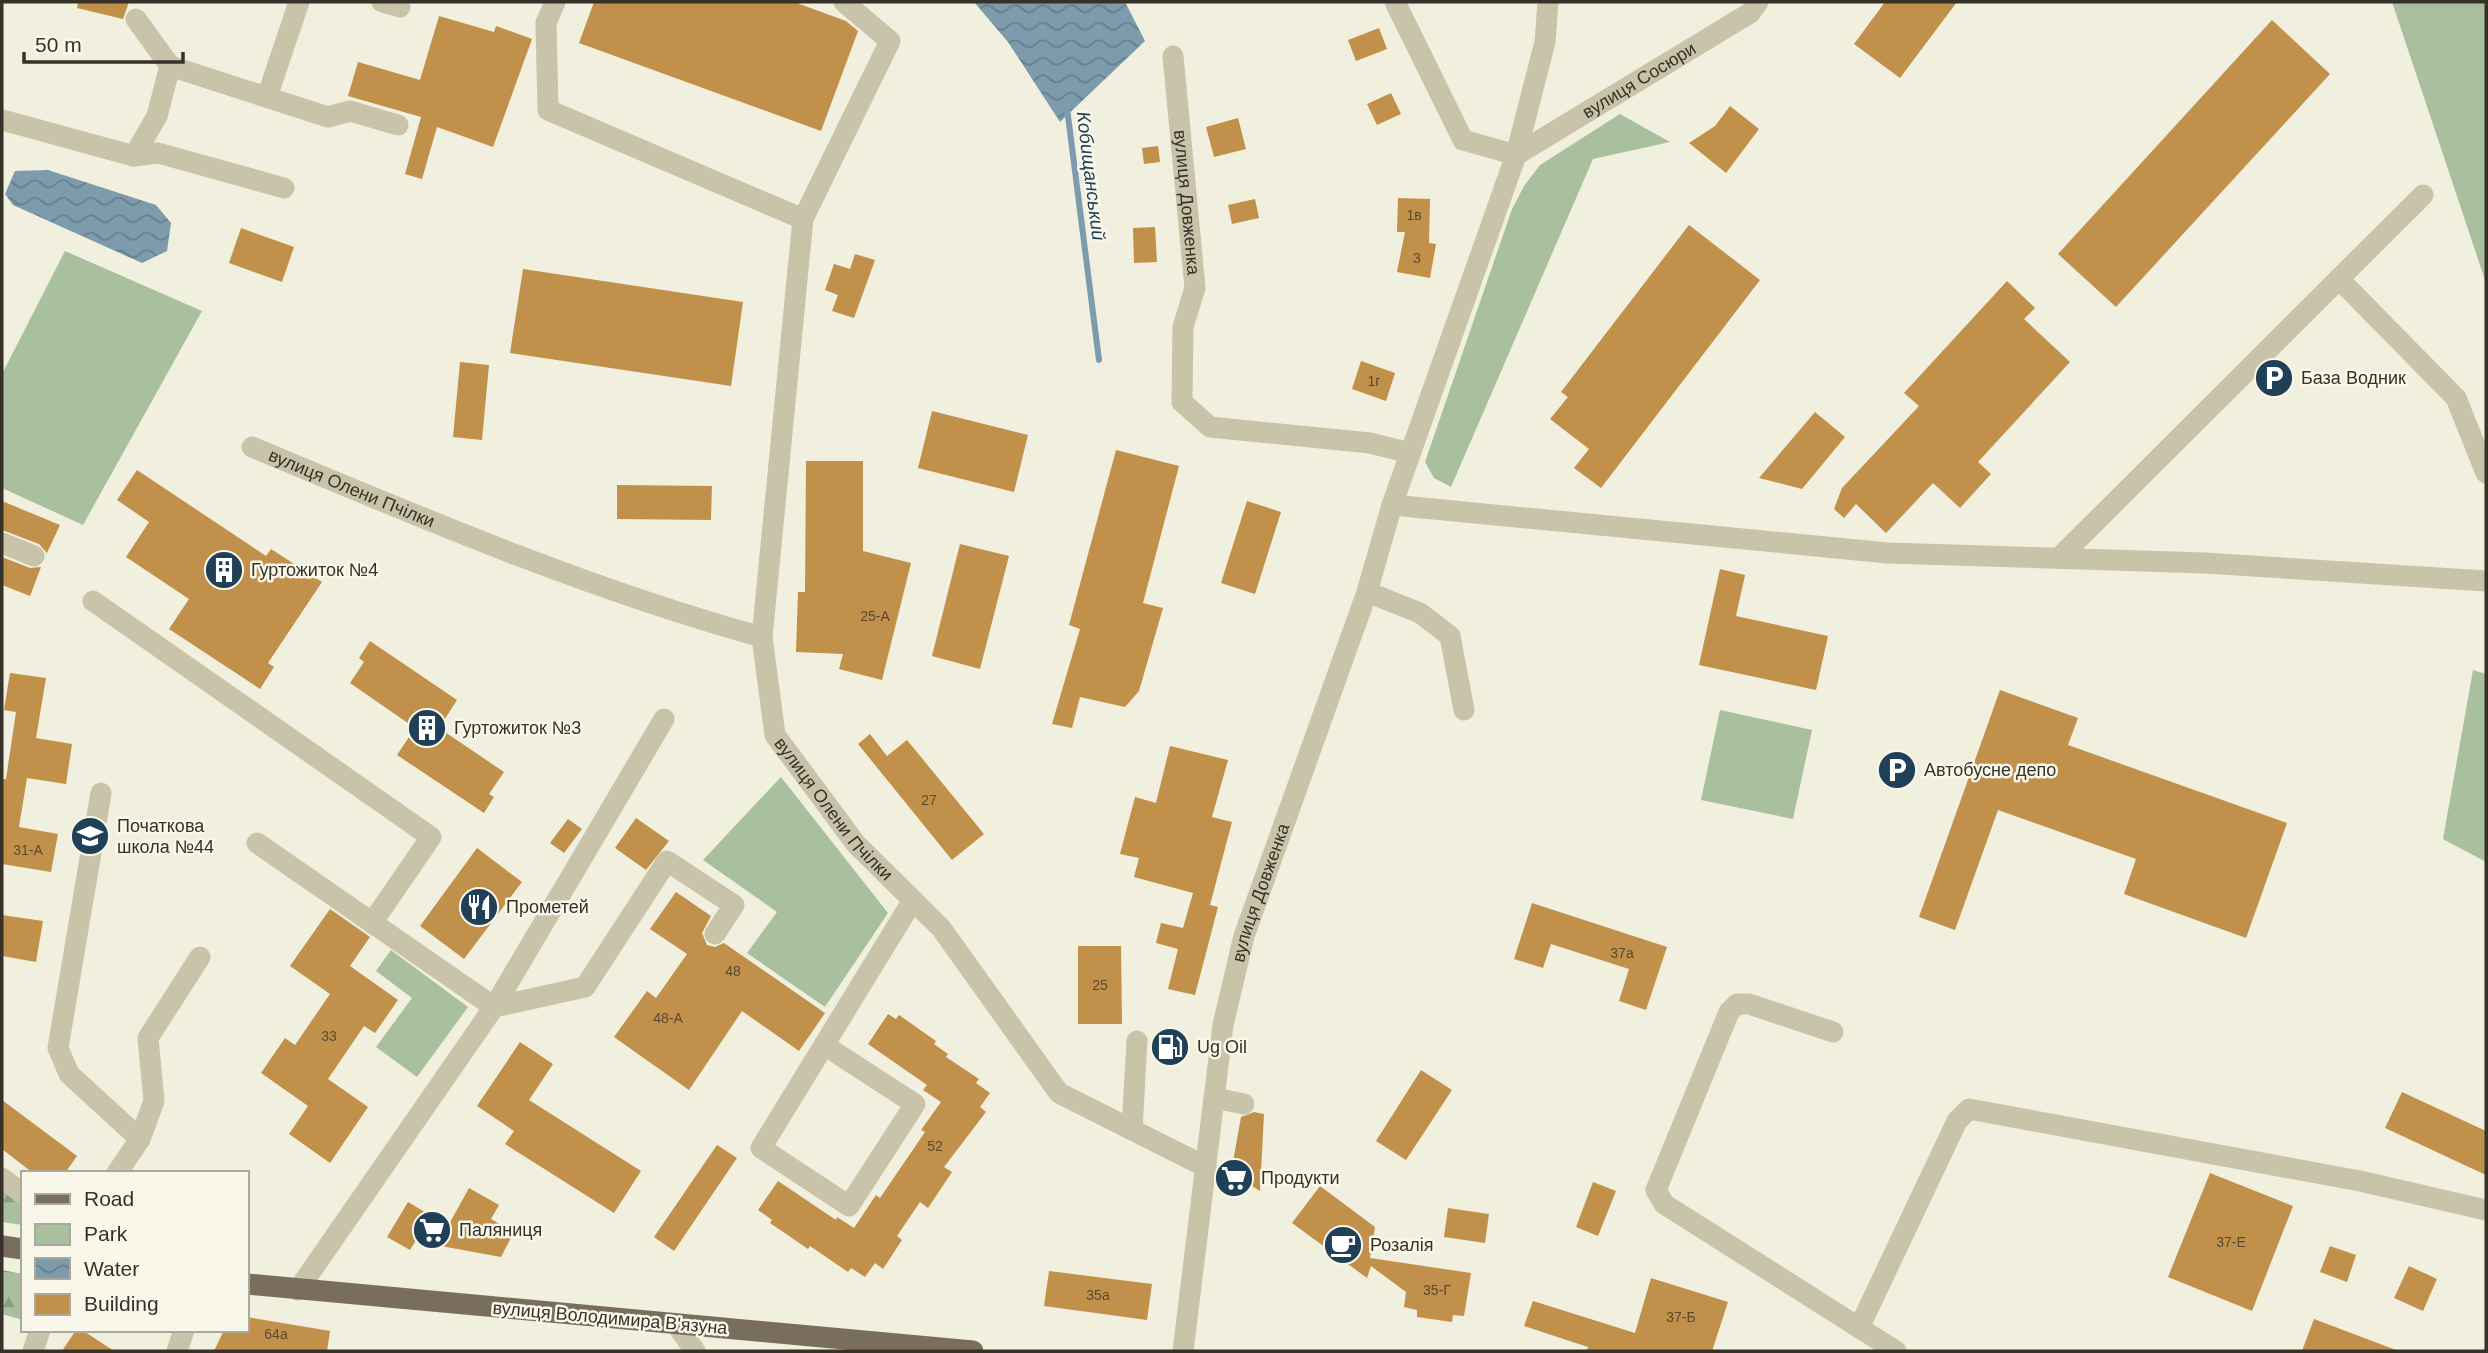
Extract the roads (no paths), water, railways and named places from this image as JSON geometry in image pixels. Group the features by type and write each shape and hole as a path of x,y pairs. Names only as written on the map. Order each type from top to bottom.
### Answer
{"main road":[{"path":"2,1246 21,1249"},
{"name":"вулиця Володимира В'язуна","path":"248,1284 676,1324 897,1348 973,1351"}],"street":[{"path":"267,97 299,2"},
{"path":"555,2 546,23 548,110 803,219"},
{"path":"762,637 803,219 890,41 844,2"},
{"path":"1395,2 1463,140 1516,155"},
{"name":"вулиця Довженка","path":"1183,1351 1223,1024 1244,936 1367,592 1410,453 1516,155 1545,42 1548,2"},
{"name":"вулиця Сосюри","path":"1516,155 1750,13 1758,2"},
{"path":"136,19 170,66 328,117 350,111 398,125"},
{"name":"вулиця Довженка","path":"1173,56 1195,288 1183,327 1182,402 1210,427 1319,436 1370,443 1410,453"},
{"path":"134,156 157,116 170,66"},
{"path":"2,120 134,156 158,153 284,187"},
{"path":"2060,557 2423,195"},
{"path":"2339,279 2456,398 2486,473"},
{"name":"вулиця Олени Пчілки","path":"252,447 415,515 695,618 762,637 775,735 856,844 941,928 1059,1093 1206,1167"},
{"path":"1392,506 1888,553 2060,557 2486,581"},
{"path":"2,543 33,556"},
{"path":"1367,592 1420,612 1450,636 1464,710"},
{"path":"93,601 431,837 372,923"},
{"path":"298,1290 494,1007 664,719"},
{"path":"101,793 58,1048 69,1074 140,1139"},
{"path":"257,843 494,1007 585,987 667,862 734,905 715,934"},
{"path":"824,1045 915,1104 849,1206 761,1148 824,1045 913,900"},
{"path":"118,1171 140,1139 154,1101 148,1038 200,957"},
{"path":"1833,1032 1749,1004 1737,1004 1729,1012 1656,1189 1664,1204 1896,1351"},
{"path":"1132,1130 1137,1041"},
{"path":"1214,1098 1244,1104"},
{"path":"1859,1328 1957,1121 1969,1109 2360,1181 2486,1210"},
{"path":"2,1178 21,1192"},
{"path":"676,1324 695,1351"},
{"path":"33,1351 39,1332"},
{"path":"177,1351 183,1332"}],"water":[{"path":"974,2 1125,2 1145,41 1060,122 1008,42"},
{"path":"48,170 156,205 171,223 167,251 142,263 13,205 5,194 15,171"}],"waterway":[{"name":"Кобищанський","path":"1067,108 1099,360"}],"place":[{"name":"База Водник","path":"2274,378"},
{"name":"Гуртожиток №4","path":"224,570"},
{"name":"Гуртожиток №3","path":"427,728"},
{"name":"Автобусне депо","path":"1897,770"},
{"name":"Початкова школа №44","path":"90,836"},
{"name":"Прометей","path":"479,907"},
{"name":"Ug Oil","path":"1170,1047"},
{"name":"Продукти","path":"1234,1178"},
{"name":"Паляниця","path":"432,1230"},
{"name":"Розалія","path":"1343,1245"}]}
